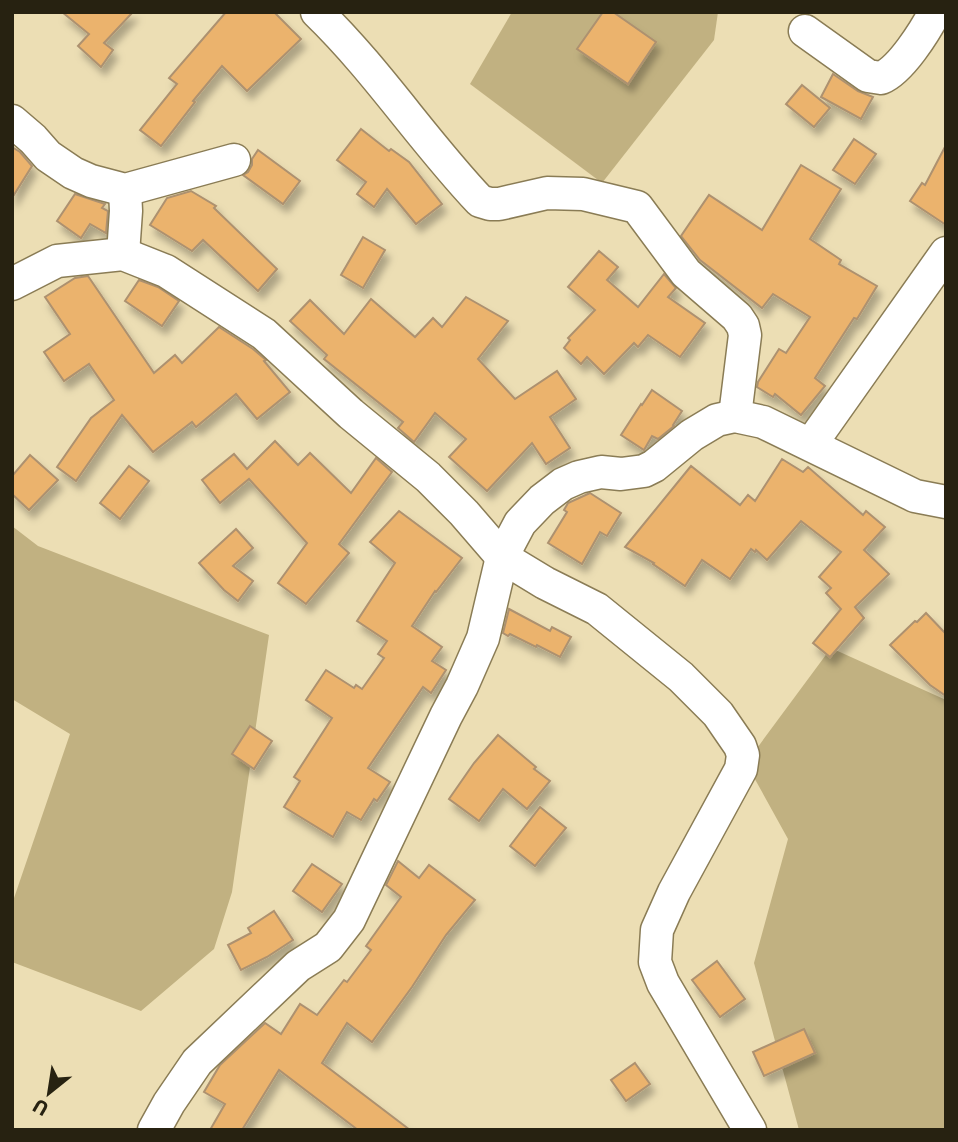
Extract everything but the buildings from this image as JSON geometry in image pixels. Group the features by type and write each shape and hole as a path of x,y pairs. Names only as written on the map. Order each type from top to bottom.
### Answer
{"street":[{"path":"317,12 341,35 432,147 481,201 499,204 547,193 583,194 637,207 686,273 737,317 743,326 745,335 735,416"},
{"path":"805,31 868,76 881,78 892,71 909,52 935,12"},
{"path":"12,121 48,156 73,173 125,190 234,160"},
{"path":"123,254 125,190"},
{"path":"811,444 946,253"},
{"path":"12,284 57,261 123,254 166,271 264,334 351,414 428,477 502,557 545,583 597,609 681,677 718,714 740,746 743,755 741,769 674,892 657,930 655,962 663,983 750,1130"},
{"path":"154,1130 197,1062 298,965 328,947 349,920 483,638 502,557 520,523 542,500 579,477 601,472 621,474 644,471 692,435 717,420 735,416 763,422 915,496 946,502"}],"shaded area":[{"path":"512,12 718,12 714,40 602,183 470,84"},
{"path":"12,526 38,546 269,635 232,892 214,949 141,1011 12,962 12,904 70,734 12,699"},
{"path":"831,648 946,700 946,1130 799,1130 754,963 788,839 746,763"}]}
